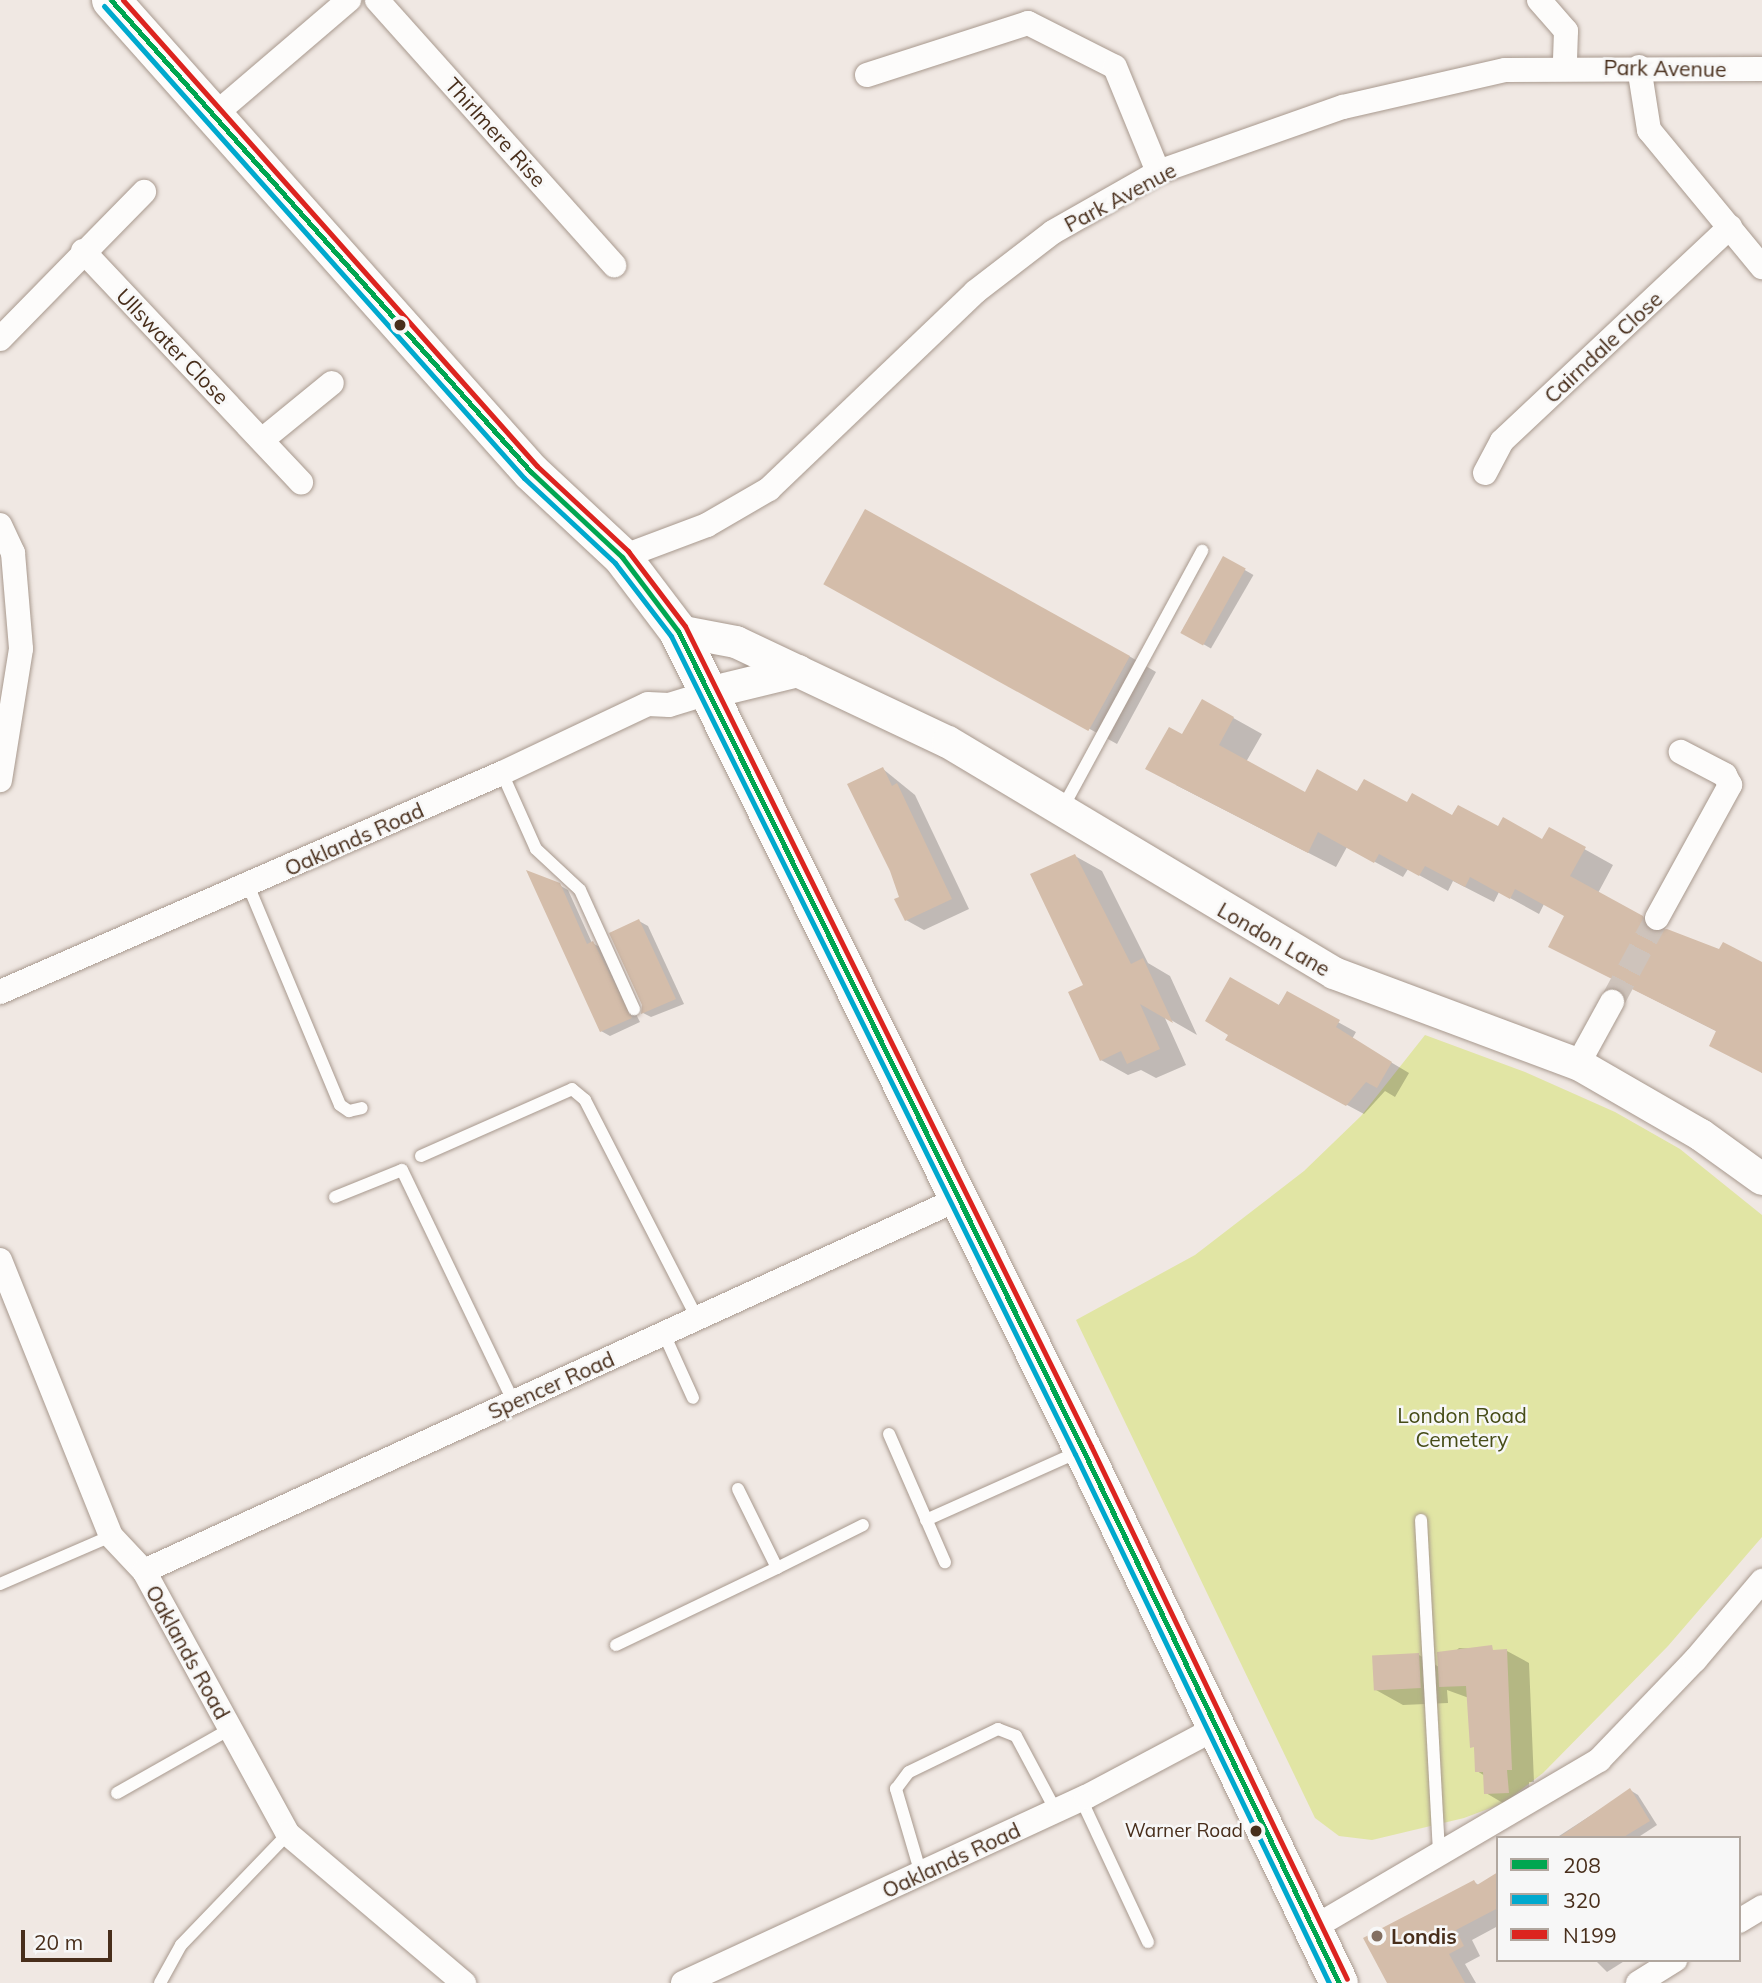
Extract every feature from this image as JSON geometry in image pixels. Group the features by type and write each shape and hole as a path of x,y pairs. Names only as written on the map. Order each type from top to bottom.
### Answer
{"main road":[{"path":"111,0 531,472 622,557 678,631 1083,1450 1214,1729 1339,1983"}],"street":[{"path":"213,116 349,0"},
{"name":"Thirlmere Rise","path":"377,0 614,265"},
{"path":"1539,0 1566,31 1565,67"},
{"path":"867,75 1028,23 1115,67 1158,172"},
{"path":"1639,66 1649,130 1762,267"},
{"name":"Park Avenue","path":"622,557 707,526 769,489 975,292 1053,232 1158,172 1343,107 1505,70 1639,66 1762,69"},
{"path":"0,339 83,251 144,192"},
{"name":"Cairndale Close","path":"1485,473 1502,441 1730,227"},
{"name":"Ullswater Close","path":"83,251 301,482"},
{"path":"262,440 332,383"},
{"path":"0,525 13,553 21,649 1,765"},
{"name":"London Lane","path":"678,631 736,642 948,743 1334,973 1578,1064 1701,1135 1762,1179"},
{"path":"708,693 798,671"},
{"name":"Oaklands Road","path":"0,992 508,771 648,704 669,705 708,693"},
{"path":"1657,918 1730,785 1725,775 1681,752"},
{"path":"1578,1064 1612,1002"},
{"name":"Spencer Road","path":"144,1570 958,1199"},
{"name":"Oaklands Road","path":"0,1260 5,1297 111,1536 144,1570 288,1834 464,1983"},
{"path":"1313,1928 1439,1858 1599,1760 1695,1660 1762,1581"},
{"name":"Oaklands Road","path":"683,1983 730,1974 921,1874 1081,1799 1214,1729"},
{"path":"1741,1920 1762,1907"},
{"path":"1638,1983 1672,1962"}],"lane":[{"path":"1062,809 1202,551"},
{"path":"508,771 536,849 580,890 634,1009"},
{"path":"247,885 340,1105 349,1111 362,1108"},
{"path":"421,1156 572,1089 585,1100 697,1318"},
{"path":"335,1197 402,1170 513,1401"},
{"path":"664,1334 693,1398"},
{"path":"889,1434 945,1562"},
{"path":"926,1520 1083,1450"},
{"path":"738,1489 777,1568"},
{"path":"1421,1520 1439,1858"},
{"path":"616,1645 863,1525"},
{"path":"0,1584 111,1536"},
{"path":"117,1793 230,1729"},
{"path":"921,1874 896,1789 909,1772 998,1729 1016,1736 1056,1811"},
{"path":"1081,1799 1148,1942"},
{"path":"160,1983 181,1945 288,1834"}],"green space":[{"name":"London Road Cemetery","path":"1425,1035 1525,1072 1615,1112 1680,1149 1762,1215 1762,1537 1668,1646 1543,1773 1504,1803 1464,1818 1372,1840 1339,1836 1315,1818 1076,1320 1195,1255 1304,1171 1361,1116"}],"building":[{"path":"865,509 1130,656 1088,731 823,584"},
{"path":"1223,556 1246,569 1203,646 1180,633"},
{"path":"1202,699 1234,717 1219,745 1305,792 1317,769 1357,791 1364,779 1407,802 1412,793 1452,815 1458,805 1498,826 1503,817 1542,839 1549,827 1586,847 1570,876 1643,916 1649,931 1667,929 1719,949 1723,942 1762,962 1762,1073 1709,1046 1716,1031 1548,947 1564,916 1515,889 1510,899 1470,877 1465,887 1425,866 1419,876 1379,854 1374,863 1318,832 1308,853 1145,769 1169,727 1182,734"},
{"path":"883,767 892,786 897,783 952,899 905,921 894,899 899,897 890,871 847,784"},
{"path":"1075,854 1131,964 1143,958 1173,1023 1140,1004 1160,1049 1127,1064 1121,1051 1100,1061 1068,992 1083,985 1030,874"},
{"path":"526,870 560,883 587,944 593,941 632,1018 600,1032"},
{"path":"639,919 676,999 641,1014 642,1005 609,933"},
{"path":"1230,977 1279,1005 1287,991 1340,1020 1336,1027 1392,1062 1377,1088 1366,1082 1346,1106 1225,1040 1228,1035 1205,1021"},
{"path":"1492,1645 1493,1650 1507,1649 1512,1770 1507,1770 1509,1793 1484,1794 1483,1772 1475,1772 1474,1747 1470,1748 1466,1686 1439,1687 1437,1652"},
{"path":"1419,1653 1421,1688 1374,1690 1372,1655"},
{"path":"1630,1788 1650,1821 1625,1836 1561,1836"},
{"path":"1496,1873 1496,1909 1456,1930 1464,1946 1449,1954 1465,1983 1387,1983 1363,1938 1474,1880 1477,1885"}],"tunnel":[{"path":"1612,1002 1657,918"}],"transit line":[{"name":"208","path":"111,0 531,472 622,557 678,631 1083,1450 1339,1983"},
{"name":"N199","path":"123,0 537,466 628,551 685,626 1091,1446 1347,1979"},
{"name":"320","path":"104,6 524,478 615,563 671,636 1075,1454 1329,1983"}],"place":[{"name":"Warner Road","path":"1256,1831"},
{"name":"Londis","path":"1377,1936"}]}
